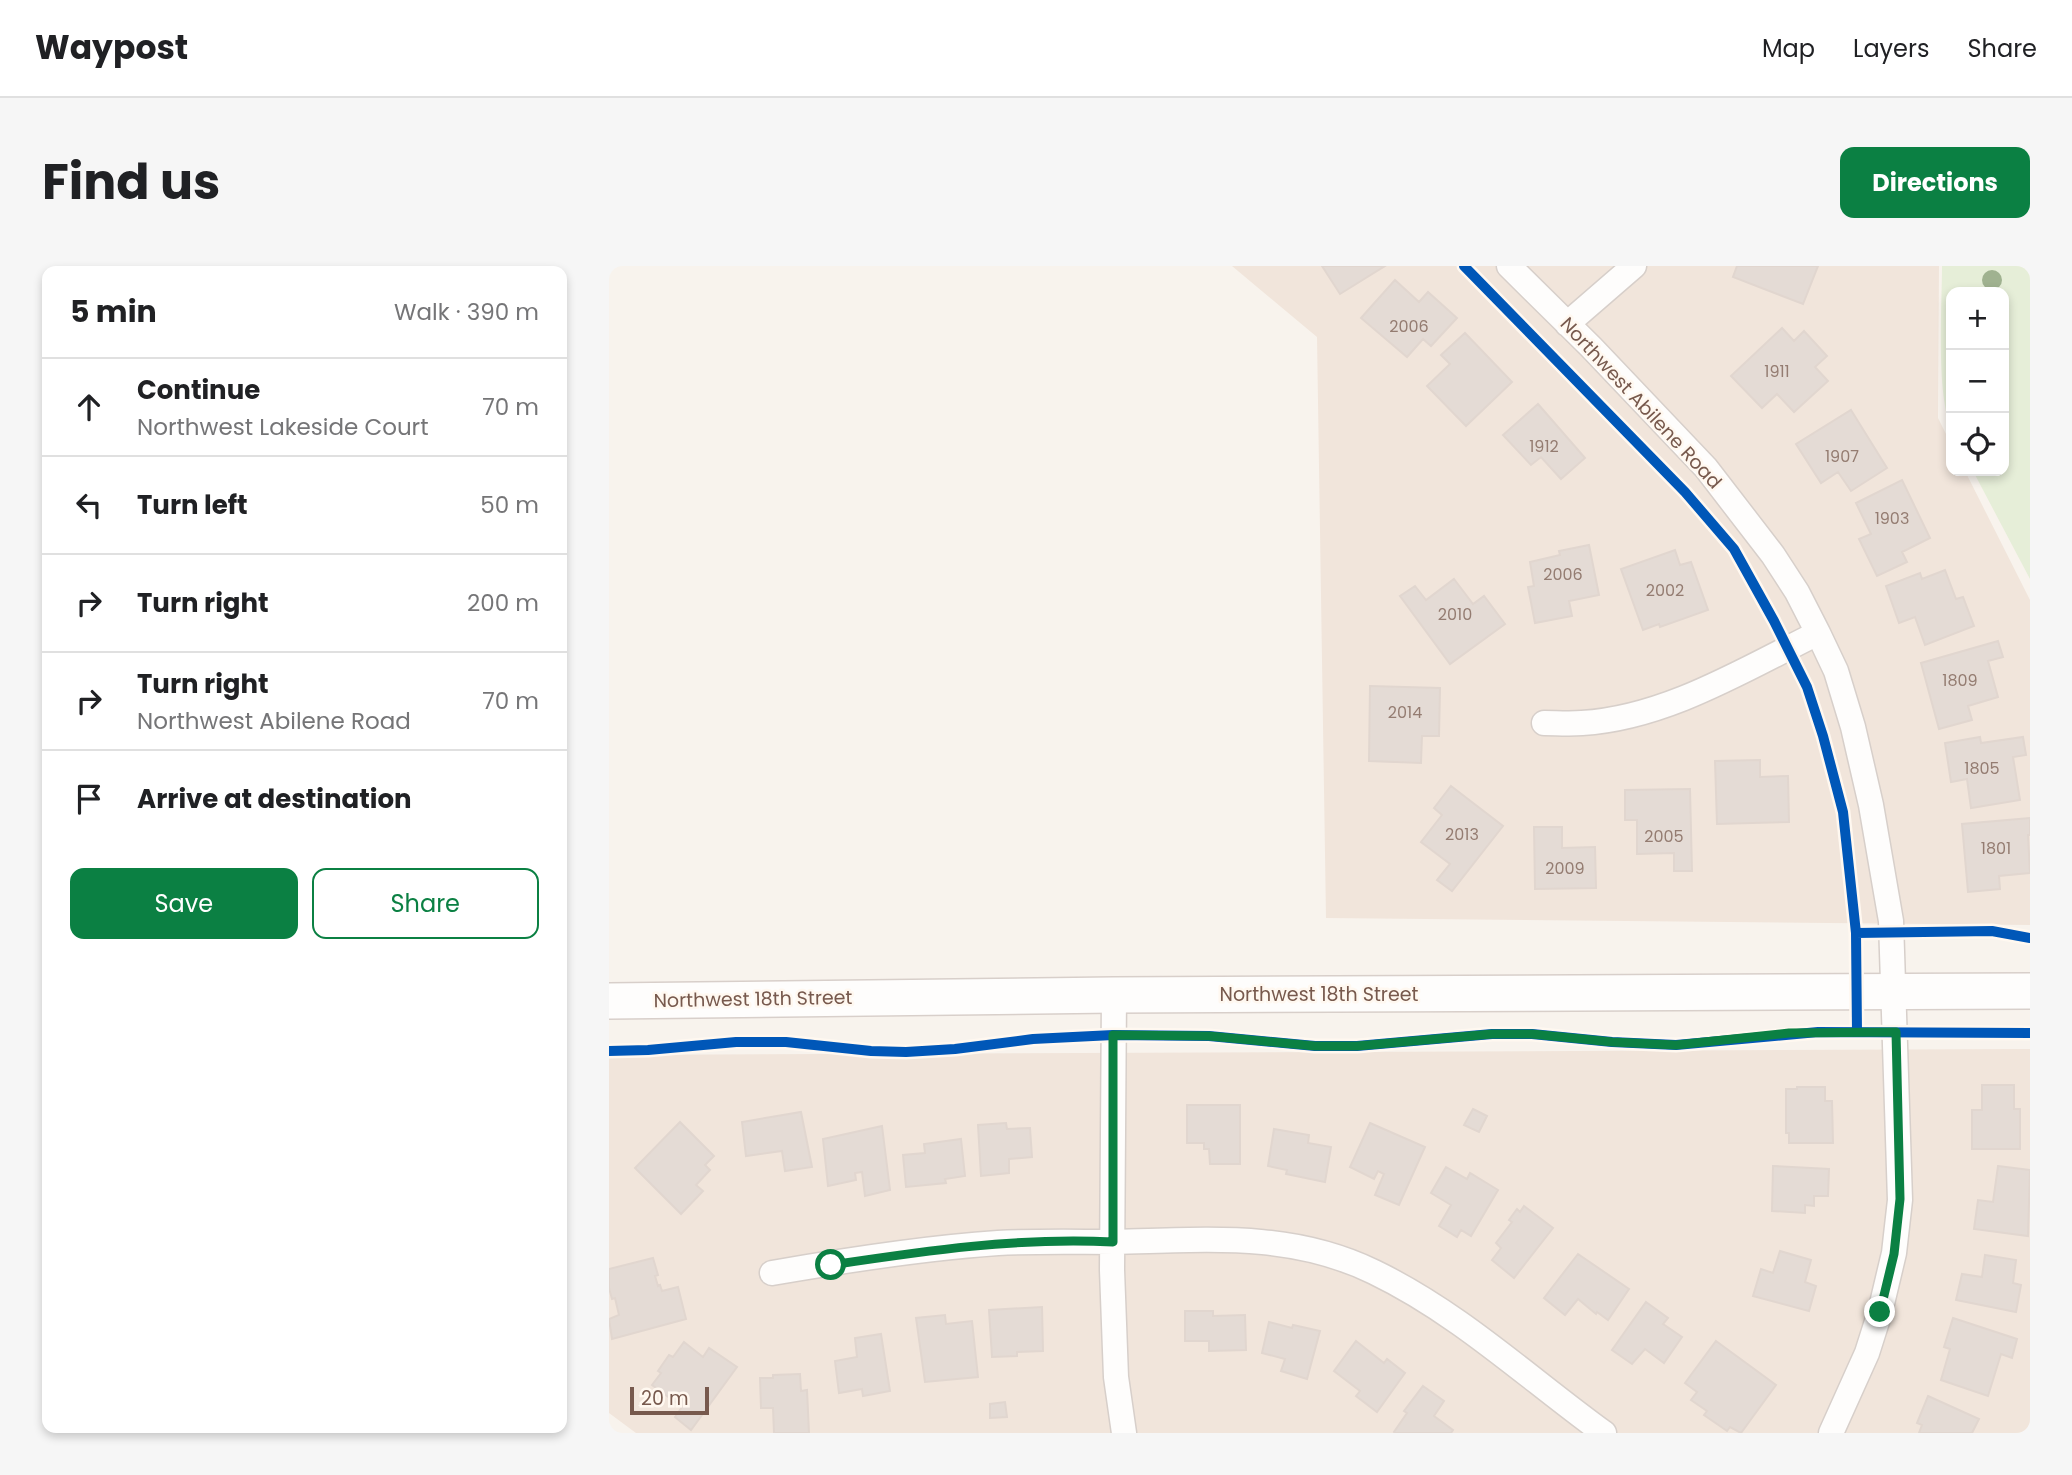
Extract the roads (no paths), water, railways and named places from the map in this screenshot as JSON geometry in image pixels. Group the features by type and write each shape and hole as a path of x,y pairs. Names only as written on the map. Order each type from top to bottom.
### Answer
{"main road":[{"name":"Northwest 18th Street","path":"609,1001 1114,995 2030,991"}],"street":[{"name":"Northwest Abilene Road","path":"1509,266 1706,468 1779,564 1797,592 1836,671 1853,726 1871,805 1891,921 1896,1127 1901,1175 1894,1254 1880,1312 1867,1353 1831,1433"},
{"path":"1567,324 1634,266"},
{"path":"1544,723 1583,723 1630,715 1686,697 1818,632"},
{"path":"1114,995 1113,1242 1116,1377 1124,1433"},
{"path":"772,1273 928,1250 997,1243 1161,1239 1250,1240 1284,1244 1345,1260 1430,1302 1604,1433"}]}
